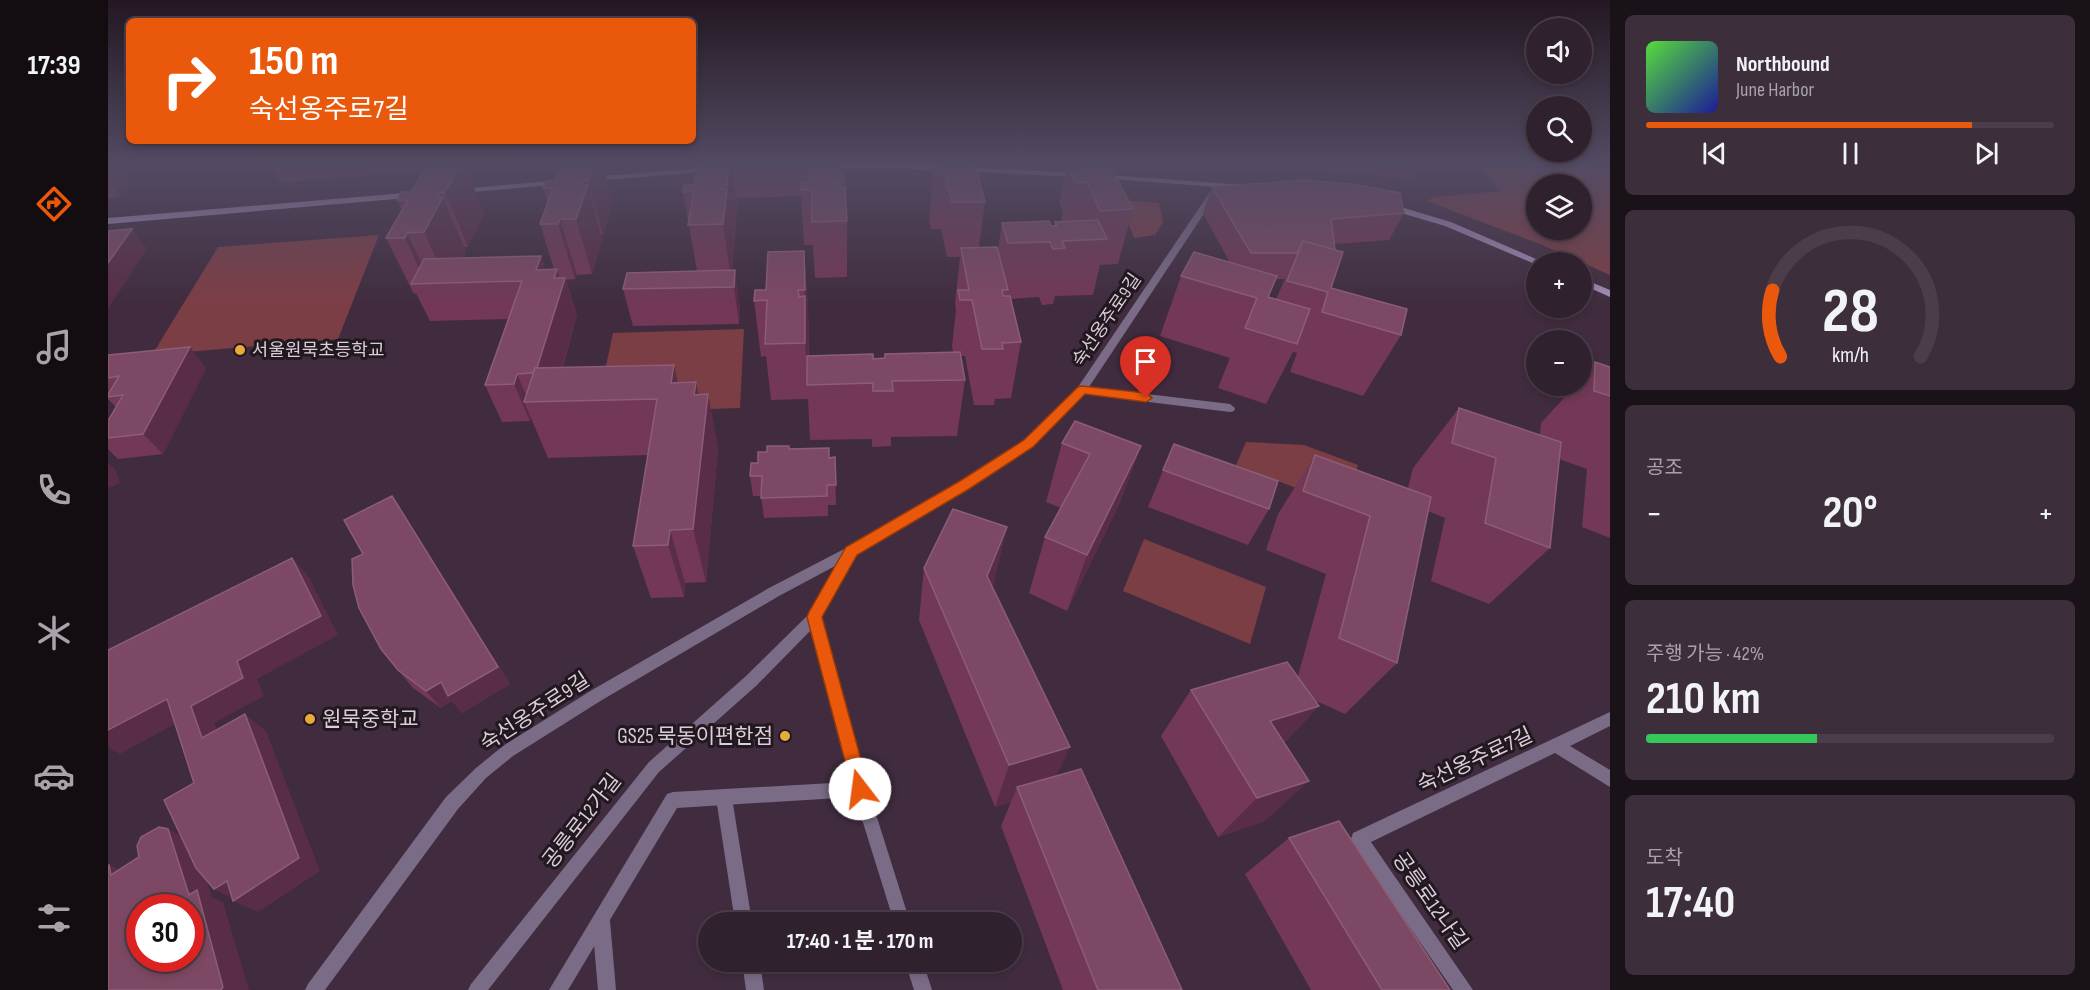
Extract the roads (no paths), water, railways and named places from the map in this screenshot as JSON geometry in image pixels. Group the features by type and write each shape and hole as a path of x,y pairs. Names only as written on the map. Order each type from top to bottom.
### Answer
{"street":[{"path":"108,221 221,211"},
{"name":"숙선옹주로9길","path":"314,990 452,803 480,773 508,751 774,592 852,551 965,485 1028,444 1082,390 1201,211"},
{"path":"1402,211 1448,225 1526,257"},
{"path":"1592,286 1610,294"},
{"path":"1082,390 1230,408"},
{"path":"852,551 815,617 860,789 899,912"},
{"name":"공릉로12가길","path":"477,990 654,767 751,681 815,617"},
{"name":"숙선옹주로7길","path":"1359,838 1610,719"},
{"path":"1555,745 1610,779"},
{"path":"558,990 673,800 860,789"},
{"path":"724,798 742,912"},
{"name":"공릉로12나길","path":"1359,838 1464,990"},
{"path":"601,921 607,990"},
{"path":"752,972 755,990"},
{"path":"917,972 922,990"}],"place":[{"name":"서울원묵초등학교","path":"240,350"},
{"name":"원묵중학교","path":"310,719"},
{"name":"GS25 묵동이편한점","path":"785,736"}]}
